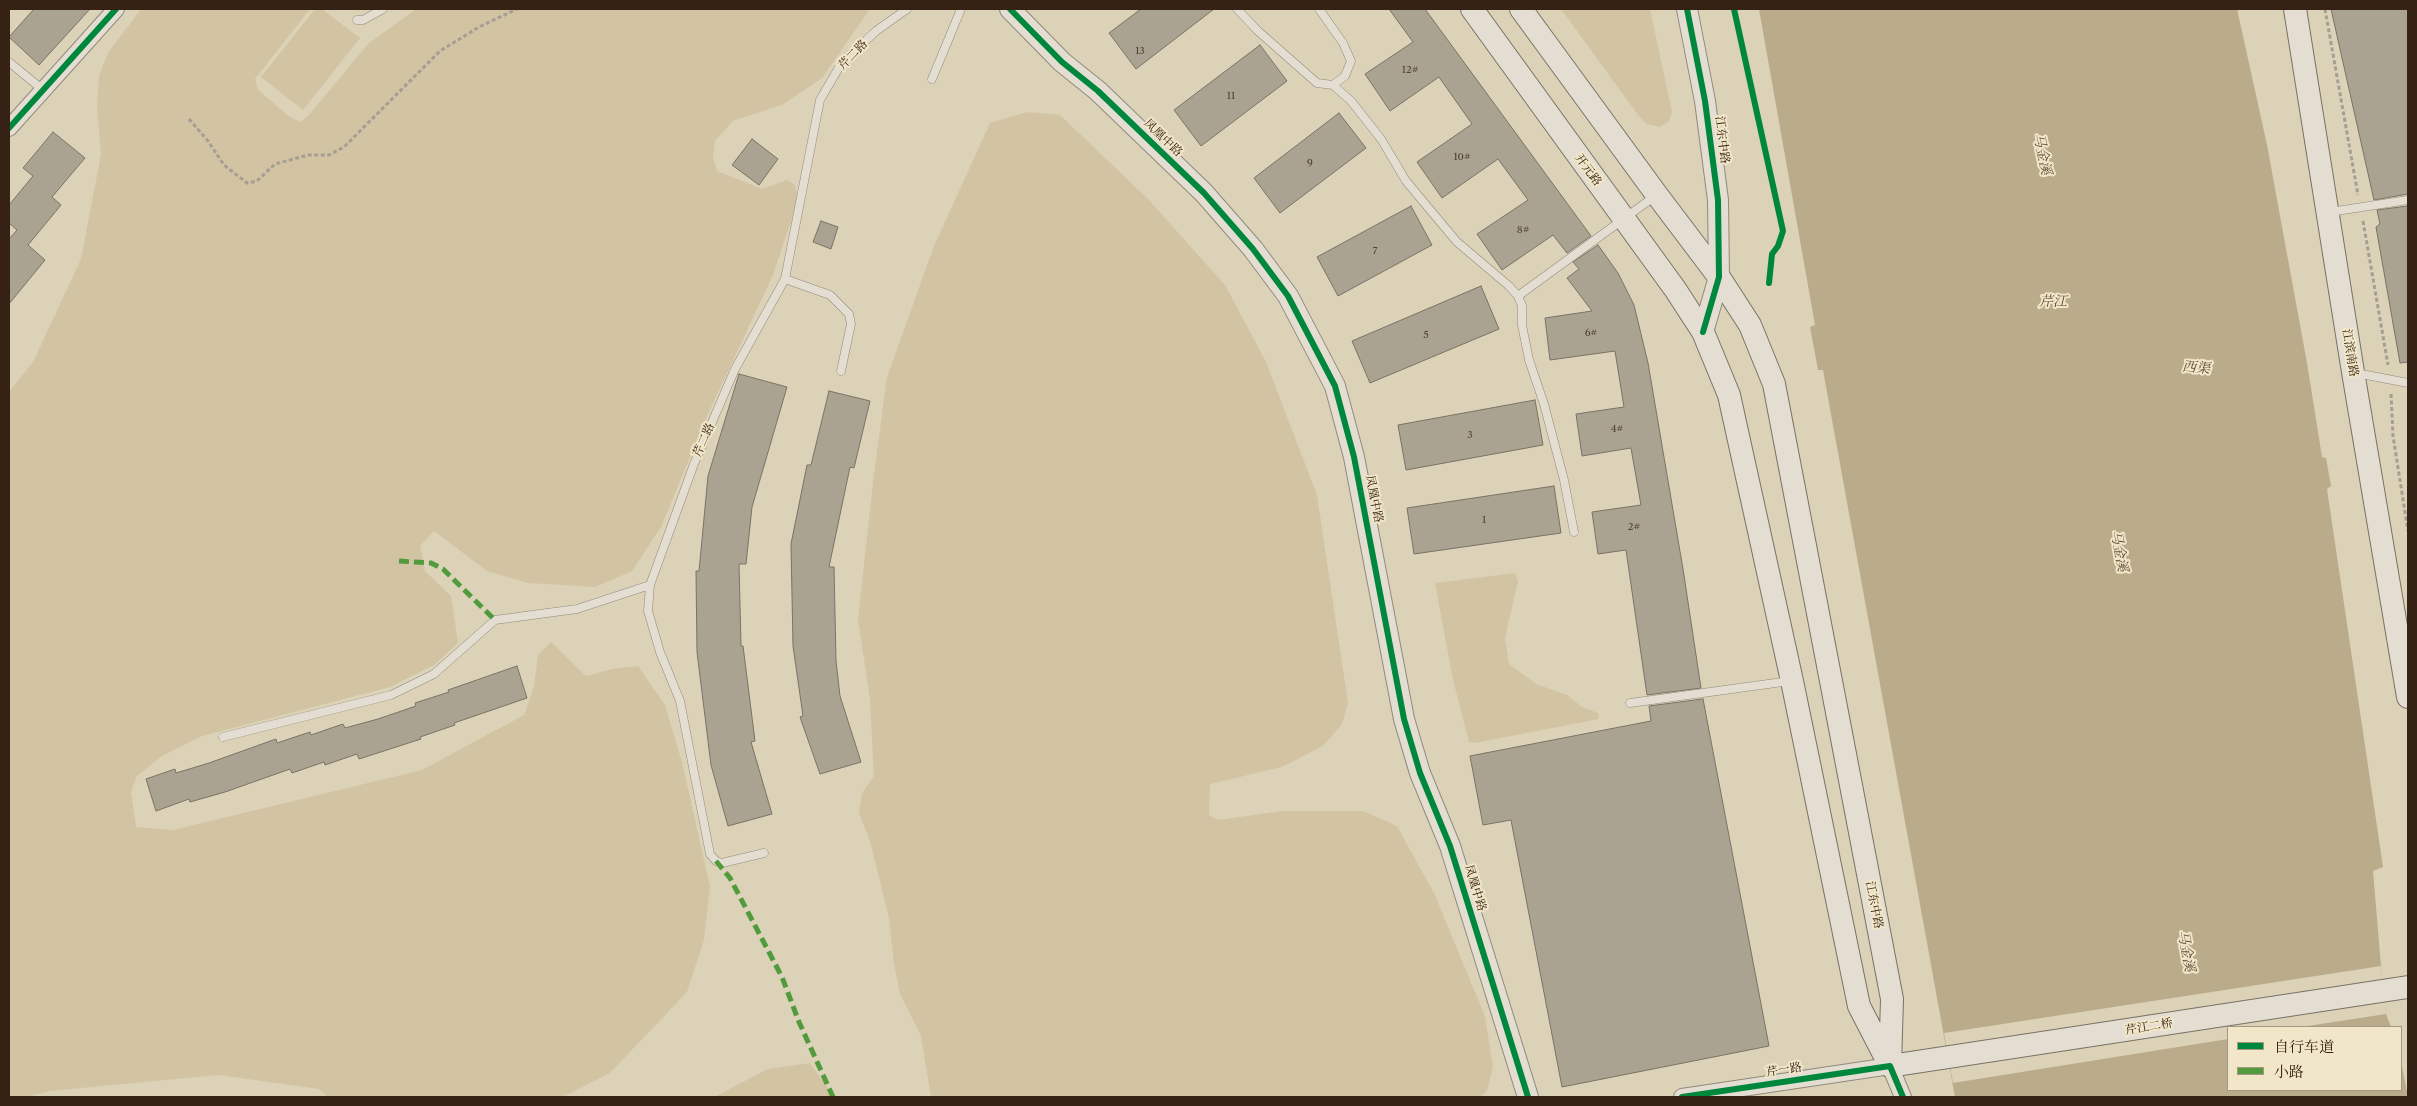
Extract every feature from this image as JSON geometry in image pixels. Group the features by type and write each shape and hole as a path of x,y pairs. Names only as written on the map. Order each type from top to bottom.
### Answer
{"main road":[{"name":"开元路","path":"1472,9 1703,332"},
{"path":"1521,9 1719,277"},
{"name":"江滨南路","path":"2295,9 2353,372 2406,675 2408,697"},
{"name":"江东中路","path":"1719,277 1750,325 1774,384 1892,999 1890,1066"},
{"path":"1703,332 1729,395 1792,681 1859,1006 1890,1066"},
{"name":"芹江二桥","path":"1890,1066 2408,987"}],"street":[{"path":"9,128 116,9"},
{"name":"凤凰中路","path":"1010,9 1062,62 1087,98 1191,197 1215,224 1266,289 1293,329 1318,381 1364,507 1404,719 1420,773 1450,846 1528,1097"},
{"name":"江东中路","path":"1686,9 1705,101 1718,200 1719,277"},
{"path":"1703,332 1719,277"},
{"path":"1890,1066 1903,1097"},
{"name":"芹一路","path":"1682,1097 1890,1066"}],"lane":[{"path":"357,20 363,20 383,9"},
{"name":"芹二路","path":"764,853 722,863 716,861 710,854 680,701 660,652 648,611 650,585 694,464 736,369 785,279 820,100 841,64 876,31 907,9"},
{"path":"932,79 961,9"},
{"path":"1237,9 1258,31 1317,83 1333,85 1351,102 1381,139 1406,181 1456,242 1509,286 1518,296 1522,306 1522,325 1529,360 1544,404 1564,480 1574,532"},
{"path":"1319,9 1343,43 1351,61 1345,76 1333,85"},
{"path":"9,62 43,90"},
{"path":"1518,296 1657,195"},
{"path":"2328,212 2408,200"},
{"path":"785,279 830,295 849,314 851,324 841,371"},
{"path":"2353,372 2408,383"},
{"path":"223,737 391,695 434,674 495,620 577,609 650,585"},
{"path":"1630,703 1792,681"}],"path":[{"path":"189,119 224,165 247,183 257,181 275,164 308,155 329,155 344,147 440,51 479,27 517,9"},
{"path":"2325,9 2391,381 2394,436 2408,531"}],"shaded area":[{"path":"141,9 310,9 255,79 258,90 290,117 300,122 309,115 368,44 416,9 870,9 822,78 782,105 733,121 715,141 713,157 717,171 762,189 787,180 795,185 798,200 773,275 707,416 661,527 632,571 595,587 528,583 487,571 434,531 420,546 425,571 451,596 458,643 434,665 390,687 202,736 162,756 137,776 131,792 136,827 173,830 422,770 524,715 534,687 538,655 551,642 586,676 612,669 638,666 665,705 682,762 710,887 704,940 687,992 610,1073 563,1097 328,1097 319,1089 218,1075 50,1091 27,1097 9,1097 9,392 33,362 81,259 101,154 97,107 99,76 108,53"},
{"path":"315,9 322,9 360,38 303,110 261,77"},
{"path":"1561,9 1650,9 1672,112 1668,122 1660,127 1647,124 1638,115"},
{"path":"1027,112 1060,115 1149,200 1225,285 1266,362 1317,495 1348,703 1342,724 1323,746 1282,767 1210,784 1209,815 1218,820 1282,811 1363,811 1397,826 1434,893 1485,1016 1493,1067 1487,1091 1480,1097 931,1097 921,1036 900,994 894,964 889,918 870,841 859,813 862,793 874,776 870,699 858,619 887,377 934,246 990,123"},
{"path":"1515,573 1518,581 1505,638 1509,664 1536,684 1567,695 1582,707 1598,713 1599,719 1475,743 1469,742 1453,680 1435,583"},
{"path":"810,1063 831,1093 831,1097 714,1097 768,1069"}],"water":[{"name":"芹江","path":"1759,9 2237,9 2267,145 2307,363 2322,457 2326,458 2331,486 2327,489 2383,867 2373,871 2386,1014 2391,1026 2227,1026 2227,1091 2402,1091 2402,1066 2408,1097 1955,1097 1823,370 1818,370 1810,327 1815,325"}],"pier":[{"path":"2381,966 2386,1014 2308,1026 2227,1026 2227,1039 1953,1083 1944,1033"}],"building":[{"path":"34,9 90,9 39,65 9,37"},
{"path":"1141,9 1214,9 1136,69 1109,33"},
{"path":"1389,9 1425,9 1591,236 1567,253 1553,235 1502,270 1477,234 1528,200 1498,159 1442,198 1417,162 1472,124 1439,77 1390,111 1365,74 1413,42"},
{"path":"2331,9 2408,9 2408,194 2374,200"},
{"path":"1260,45 1287,81 1201,146 1174,110"},
{"path":"1339,113 1366,148 1280,213 1254,178"},
{"path":"53,132 85,158 52,197 61,205 28,245 45,260 9,304 9,239 17,230 9,223 9,205 33,176 23,168"},
{"path":"752,139 778,159 759,185 732,165"},
{"path":"1411,206 1432,245 1338,296 1317,257"},
{"path":"2408,206 2408,362 2400,363 2376,227 2380,224 2377,210"},
{"path":"821,221 838,227 831,249 813,242"},
{"path":"1598,245 1618,273 1634,305 1648,363 1701,688 1647,695 1626,550 1598,554 1592,512 1641,505 1631,448 1582,456 1576,414 1624,407 1615,351 1550,360 1545,318 1592,311 1567,278 1579,269 1573,262"},
{"path":"1481,286 1499,329 1370,383 1352,341"},
{"path":"739,374 787,387 752,507 746,564 739,564 741,646 743,646 755,741 751,742 772,814 728,826 711,765 697,652 696,571 699,571 708,476"},
{"path":"829,391 870,401 854,468 850,467 829,567 834,567 836,661 840,696 861,762 820,774 800,717 803,716 793,646 791,544 807,465 811,465"},
{"path":"1535,400 1543,445 1406,470 1398,425"},
{"path":"1554,486 1561,533 1414,554 1407,508"},
{"path":"517,666 527,698 454,723 455,725 420,737 421,739 359,759 357,754 325,765 324,762 292,773 290,769 225,792 190,802 189,799 156,811 146,779 175,769 176,773 209,763 276,739 277,743 310,732 311,735 343,724 345,728 378,719 416,706 415,703 449,692 448,690"},
{"path":"1703,699 1769,1046 1562,1087 1511,820 1483,825 1470,756 1651,721 1649,706"}],"marked path":[{"path":"399,561 431,563 443,569 495,620"},
{"path":"716,861 730,878 782,977 799,1022 833,1097"}],"cycle path":[{"path":"9,128 116,9"},
{"path":"1010,9 1062,62 1098,91 1204,193 1253,249 1288,296 1335,386 1354,457 1404,719 1420,773 1450,846 1528,1097"},
{"path":"1687,9 1705,101 1718,200 1719,277 1703,332"},
{"path":"1734,9 1783,231 1778,246 1772,254 1769,283"},
{"path":"1682,1097 1890,1066 1903,1097"}],"water label":[{"name":"马金溪","path":"2042,154"},
{"name":"西渠","path":"2196,368"},
{"name":"马金溪","path":"2119,551"},
{"name":"马金溪","path":"2186,951"}]}
